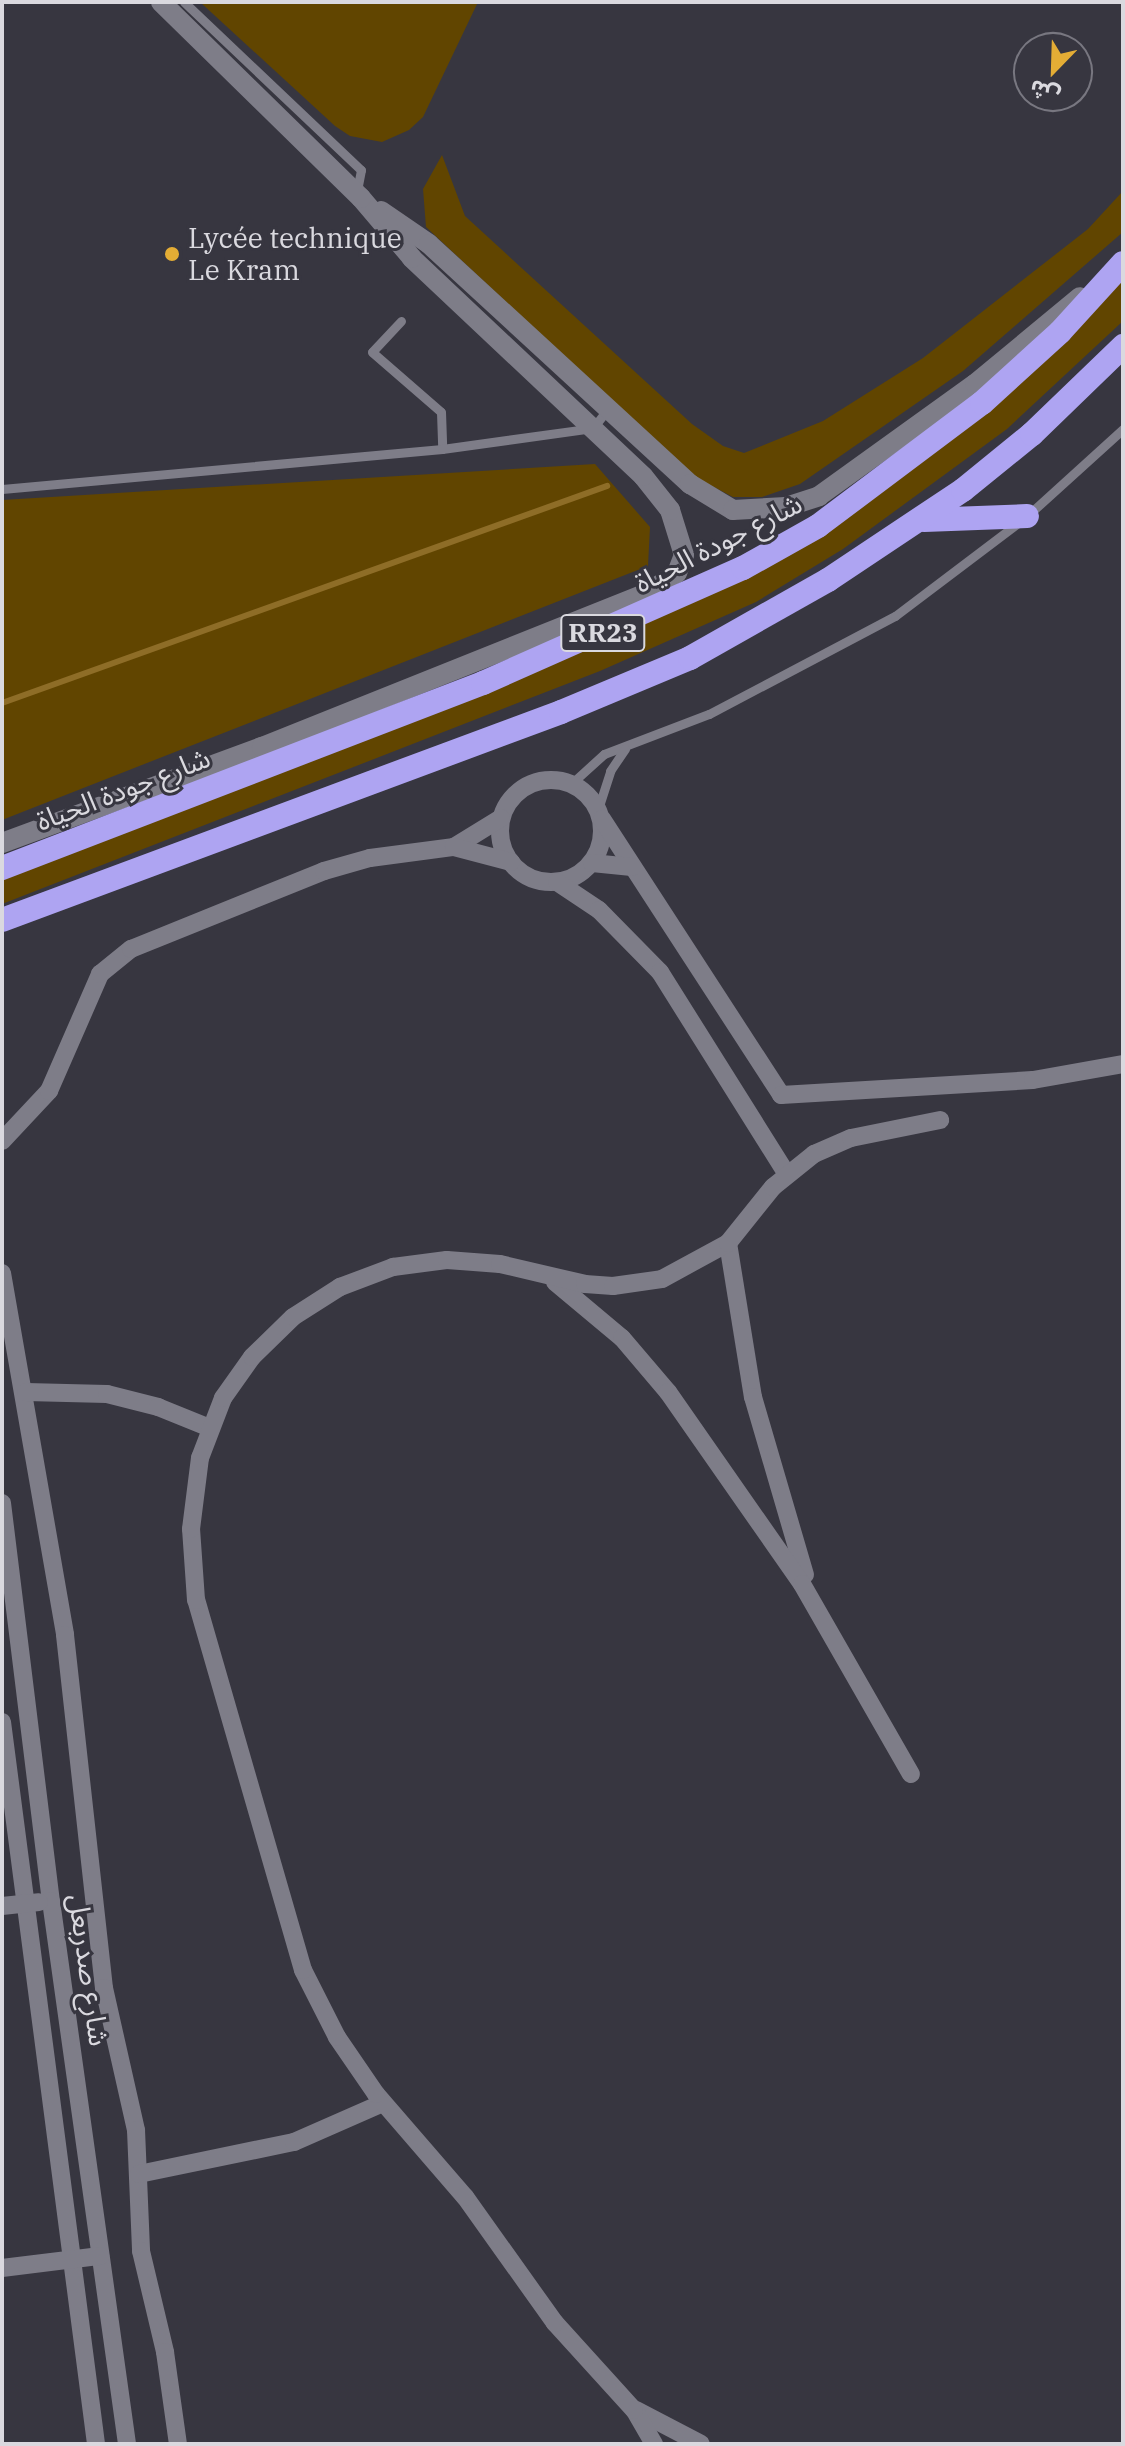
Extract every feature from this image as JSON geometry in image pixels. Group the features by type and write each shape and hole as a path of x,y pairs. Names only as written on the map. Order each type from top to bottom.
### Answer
{"highway":[{"name":"شارع جودة الحياة","path":"2,868 483,683 743,568 818,526 970,413 1060,332 1123,261"},
{"name":"RR23","path":"2,920 561,712 690,658 922,520 1032,434 1123,346"},
{"path":"922,520 1027,516"}],"street":[{"path":"2,843 262,747 667,583 684,555 670,510 593,428 412,258 358,196 161,2"},
{"path":"358,196 429,244 709,498 733,510 786,507 819,496 975,384 1123,261"},
{"path":"511,862 500,837 501,818 509,801 530,784 572,783 600,814 781,1095 1033,1080 1123,1064"},
{"path":"599,910 590,865 602,841 600,814"},
{"path":"2,1141 49,1091 100,974 131,949 324,871 454,847 501,818"},
{"path":"454,847 511,862 539,881 557,882 590,865 632,867"},
{"path":"557,882 599,910 660,972 786,1173"},
{"path":"654,2444 634,2410 575,2348 465,2197 383,2103 337,2037 303,1970 205,1640 191,1529 194,1487 210,1428 238,1375 271,1335 340,1287 393,1267 447,1260 543,1274 585,1284 639,1284 685,1271 728,1243 786,1173 851,1138 940,1120"},
{"path":"728,1243 753,1397 779,1501 820,1613"},
{"path":"2,1273 26,1392 71,1671 106,2001 136,2130 141,2251 165,2352 178,2444"},
{"path":"543,1274 584,1303 647,1364 753,1512 820,1613 911,1774"},
{"path":"26,1392 107,1394 158,1407 210,1428"},
{"path":"753,1512 779,1501"},
{"name":"شارع صدربعل","path":"2,1503 51,1901 127,2444"},
{"name":"شارع صدربعل","path":"2,1722 96,2444"},
{"path":"2,1906 51,1901"},
{"path":"139,2174 294,2142 383,2103"},
{"path":"2,2268 100,2256"},
{"path":"634,2410 691,2441"},
{"path":"634,2410 640,2444"}],"lane":[{"path":"184,2 361,170 358,196"},
{"path":"401,321 372,352 441,412 442,449"},
{"path":"2,489 442,449 593,428 608,409"},
{"path":"572,783 594,759 625,749 844,648 895,616 1027,516 1123,429"},
{"path":"600,814 610,771 625,749"}],"shaded area":[{"path":"200,2 478,2 423,117 409,130 382,142 350,136 335,126"},
{"path":"442,155 465,216 692,424 723,446 744,453 823,421 923,358 1088,229 1123,191 1123,232 963,371 800,484 762,497 733,497 691,475 426,227 423,189"},
{"path":"1123,277 1123,321 1007,429 843,549 756,602 600,671 2,904 2,874 739,578"},
{"path":"595,464 650,527 648,566 2,820 2,500"}],"waterway":[{"path":"2,703 607,486"}],"place":[{"name":"Lycée technique Le Kram","path":"172,254"}]}
